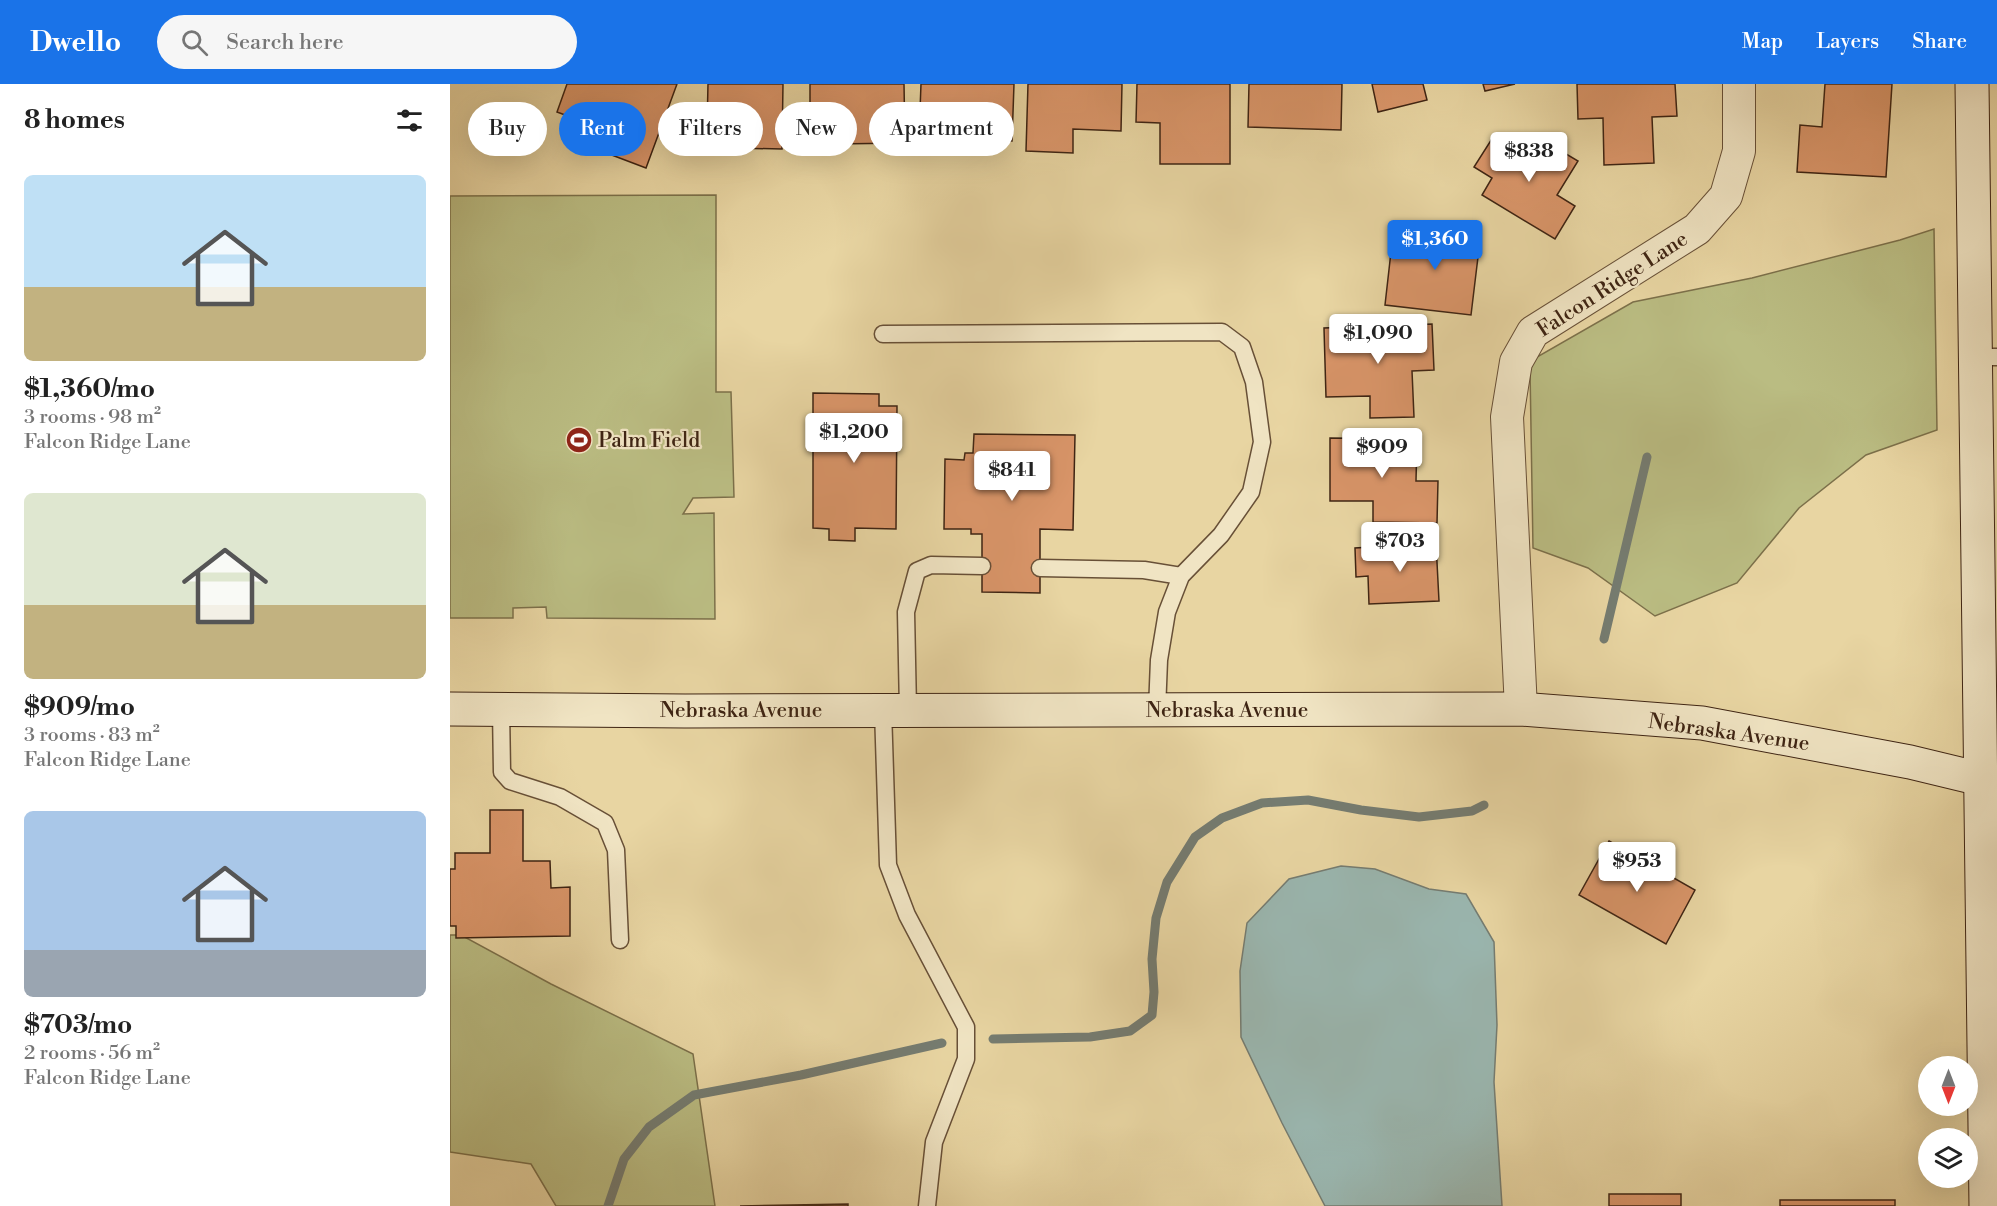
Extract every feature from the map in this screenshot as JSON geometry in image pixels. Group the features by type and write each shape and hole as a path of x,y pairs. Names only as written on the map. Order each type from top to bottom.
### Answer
{"main road":[{"path":"1972,84 1986,357 1988,781 1986,1206"},
{"name":"Nebraska Avenue","path":"450,709 1521,709 1702,723 1910,762 1988,781"}],"street":[{"name":"Falcon Ridge Lane","path":"1521,709 1507,417 1516,362 1533,332 1697,229 1726,196 1739,151 1739,84"}],"lane":[{"path":"883,334 1222,333 1242,347 1254,382 1262,442 1251,492 1221,535 1181,576 1167,612 1159,660 1157,710"},
{"path":"927,1206 934,1142 966,1059 966,1027 907,915 888,865 896,710 906,612 916,571 931,566 982,567"},
{"path":"1040,568 1144,570 1181,576"},
{"path":"501,709 502,772 510,781 560,796 605,823 616,850 620,940"}],"green space":[{"name":"Palm Field","path":"716,195 716,392 731,392 734,497 693,498 683,514 714,513 715,619 547,618 546,607 513,608 513,618 450,618 450,196"},
{"path":"1934,229 1937,430 1866,455 1799,508 1737,583 1655,616 1588,568 1533,548 1530,369 1537,357 1633,302 1752,278"},
{"path":"450,935 461,935 551,984 693,1054 715,1206 556,1206 531,1164 450,1152"}],"water":[{"path":"1341,866 1375,869 1429,889 1466,894 1494,942 1497,1025 1494,1082 1502,1206 1325,1206 1241,1037 1240,971 1247,923 1289,879"}],"building":[{"path":"567,84 677,84 670,102 658,102 658,135 646,168 614,156 646,156 646,102 561,102"},
{"path":"708,84 783,84 783,102 775,102 775,149 763,149 763,102 708,102"},
{"path":"810,84 904,84 904,102 869,102 869,144 857,144 857,102 810,102"},
{"path":"921,84 1014,84 1013,102 920,102"},
{"path":"1028,84 1122,84 1121,131 1073,129 1073,153 1026,151"},
{"path":"1137,84 1230,84 1230,164 1160,164 1160,123 1136,122"},
{"path":"1249,84 1342,84 1341,130 1248,127"},
{"path":"1372,84 1423,84 1427,100 1378,112"},
{"path":"1483,84 1515,84 1485,91"},
{"path":"1577,84 1675,84 1677,116 1652,117 1654,163 1604,165 1603,118 1578,119"},
{"path":"1825,84 1892,84 1886,177 1797,172 1800,125 1822,127"},
{"path":"1495,134 1531,156 1541,139 1578,161 1557,195 1575,206 1555,239 1482,195 1492,178 1474,167"},
{"path":"1416,225 1481,232 1471,315 1385,305 1392,243 1414,246"},
{"path":"1432,324 1434,370 1412,371 1414,417 1370,418 1370,396 1326,397 1324,328"},
{"path":"813,393 879,394 879,406 897,406 896,529 855,528 855,541 829,540 829,529 813,528"},
{"path":"974,434 1075,435 1073,530 1040,529 1040,593 982,592 982,534 971,534 971,529 944,529 945,459 964,460 965,453 973,453"},
{"path":"1330,438 1417,439 1416,481 1438,481 1437,523 1373,522 1373,501 1330,501"},
{"path":"1436,543 1439,601 1369,604 1368,576 1356,577 1355,548"},
{"path":"490,810 523,810 523,861 550,861 551,888 570,887 570,936 456,938 456,926 450,926 450,869 455,869 455,853 490,853"},
{"path":"1609,841 1695,890 1666,944 1579,895"},
{"path":"1609,1194 1681,1194 1681,1206 1609,1206"},
{"path":"1780,1200 1895,1200 1895,1206 1780,1206"},
{"path":"848,1204 848,1206 740,1206"}],"waterway":[{"path":"1604,639 1647,457"},
{"path":"993,1039 1090,1037 1130,1031 1152,1015 1154,992 1152,959 1156,918 1167,882 1195,837 1222,818 1262,803 1308,800 1361,810 1419,817 1472,811 1484,805"},
{"path":"608,1206 624,1159 649,1127 694,1095 801,1075 942,1043"}],"place":[{"name":"Palm Field","path":"579,440"}]}
